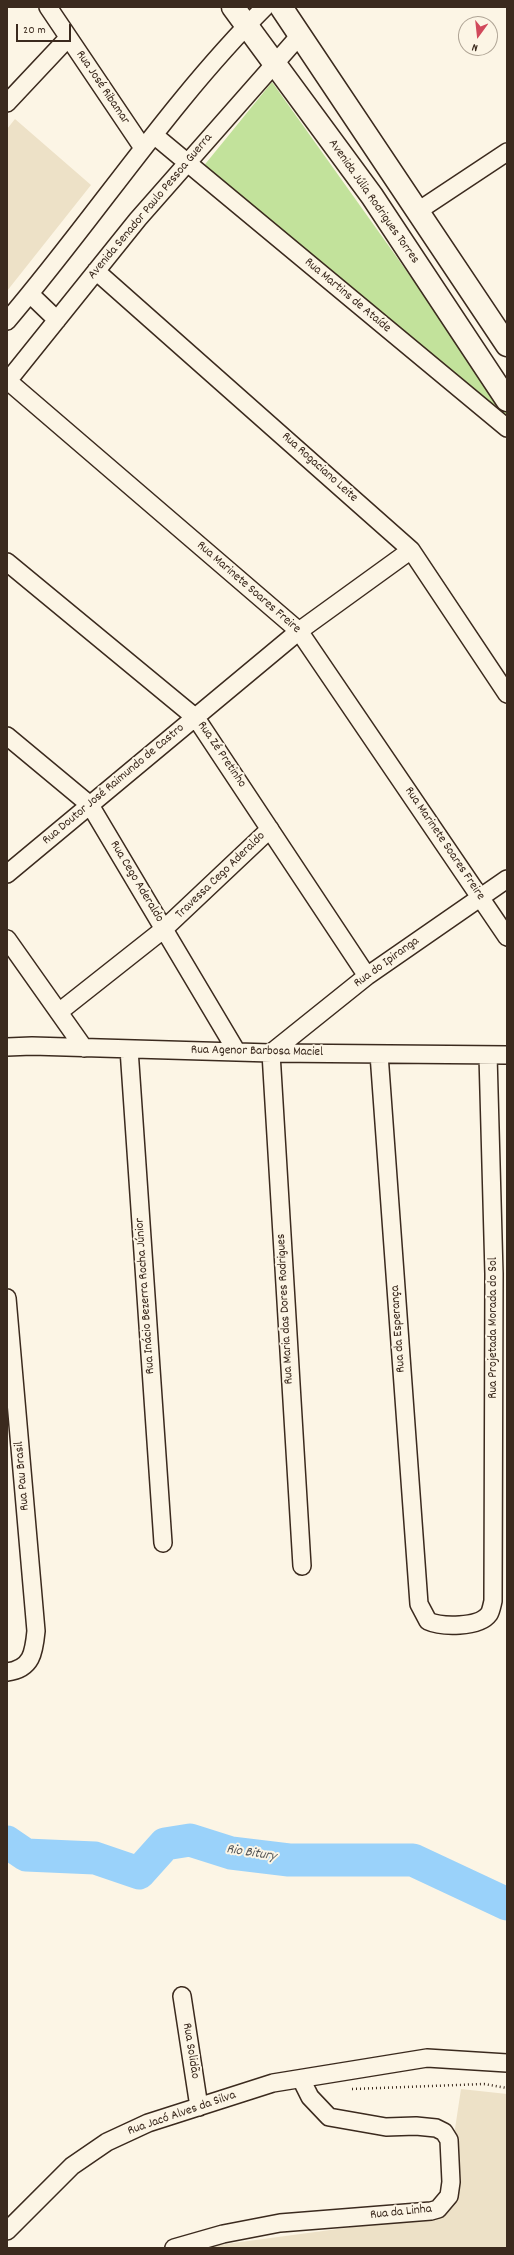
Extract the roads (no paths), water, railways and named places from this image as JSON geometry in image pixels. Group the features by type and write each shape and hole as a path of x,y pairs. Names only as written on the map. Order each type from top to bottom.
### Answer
{"main road":[{"name":"Avenida Júlia Rodrigues Torres","path":"233,7 372,196 507,400"},
{"path":"281,7 507,345"}],"street":[{"name":"Rua José Ribamar","path":"48,7 143,148"},
{"path":"7,321 30,294 143,148 246,26 265,7"},
{"name":"Avenida Senador Paulo Pessoa Guerra","path":"8,381 96,271 300,35"},
{"path":"7,104 68,38"},
{"name":"Rua Martins de Ataíde","path":"154,135 187,164 507,428"},
{"path":"418,211 507,152"},
{"name":"Rua Rogaciano Leite","path":"96,271 411,550 507,694"},
{"path":"30,294 57,320"},
{"name":"Rua Marinete Soares Freire","path":"8,381 299,631 507,937"},
{"name":"Rua Doutor José Raimundo de Castro","path":"7,874 299,631 411,550"},
{"name":"Rua Zé Pretinho","path":"7,562 196,718 368,976"},
{"name":"Rua Cego Aderaldo","path":"7,736 90,805 237,1052"},
{"name":"Travessa Cego Aderaldo","path":"59,1012 164,930 270,829"},
{"name":"Rua do Ipiranga","path":"271,1053 368,976 507,879"},
{"path":"7,939 84,1048"},
{"name":"Rua Agenor Barbosa Maciel","path":"7,1047 32,1046 271,1053 507,1055"},
{"name":"Rua Inácio Bezerra Rocha Júnior","path":"129,1049 163,1543"},
{"name":"Rua Maria das Dores Rodrigues","path":"271,1053 302,1566"},
{"name":"Rua da Esperança","path":"379,1054 419,1604 428,1621 445,1626 479,1622 489,1614 493,1601"},
{"name":"Rua Projetada Morada do Sol","path":"488,1055 500,1274 501,1552 493,1601"},
{"name":"Rua Pau Brasil","path":"7,1298 36,1630 34,1653 26,1664 15,1671 7,1672"},
{"name":"Rua Solidão","path":"182,1996 199,2107"},
{"name":"Rua Jacó Alves da Silva","path":"7,2231 72,2166 107,2142 148,2123 272,2083 427,2058 507,2063"},
{"name":"Rua da Linha","path":"174,2248 224,2234 280,2223 432,2211 438,2209 449,2196 451,2182 449,2140 444,2132 436,2128 416,2126 386,2127 329,2118 310,2097 304,2085"}],"waterway":[{"name":"Rio Bitury","path":"7,1842 26,1855 95,1858 139,1873 165,1844 190,1840 231,1853 289,1860 413,1860 507,1904"}]}
